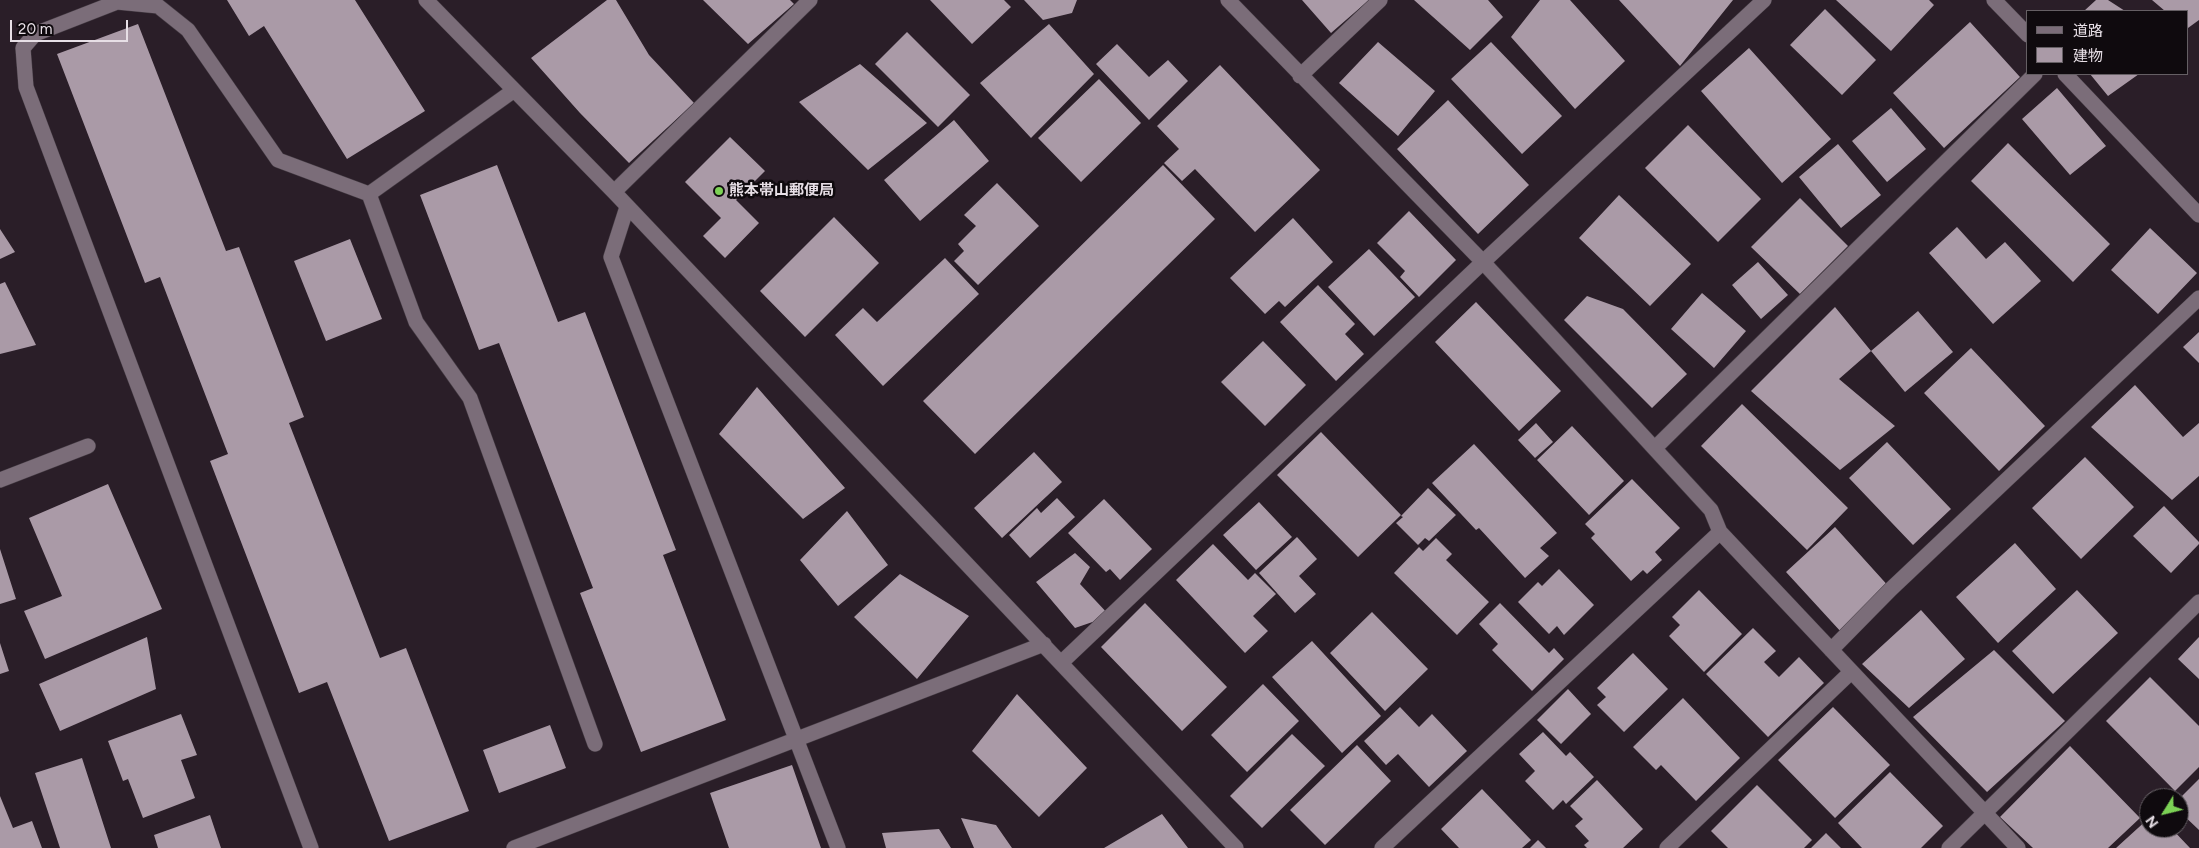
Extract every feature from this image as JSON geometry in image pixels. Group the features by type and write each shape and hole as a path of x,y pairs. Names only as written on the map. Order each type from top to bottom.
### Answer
{"street":[{"path":"426,0 513,91 614,192 1062,662 1236,848"},
{"path":"614,192 810,0"},
{"path":"1228,0 1483,262 1711,510 1720,532 2018,848"},
{"path":"1300,76 1380,0"},
{"path":"1062,662 1483,262 1764,0"},
{"path":"1994,0 2026,33"},
{"path":"311,848 26,87 23,48 35,34 117,2 158,6 188,30 278,160 369,194 416,322 470,398 595,744"},
{"path":"1654,448 2034,75"},
{"path":"2066,75 2199,215"},
{"path":"369,194 513,91"},
{"path":"627,206 611,257 838,848"},
{"path":"1831,650 1898,582 2199,298"},
{"path":"0,480 88,446"},
{"path":"1382,848 1720,532"},
{"path":"1949,848 2199,602"},
{"path":"514,848 1044,644"},
{"path":"1667,848 1851,672"}],"building":[{"path":"227,0 355,0 425,111 347,159 264,26 249,36"},
{"path":"607,0 616,0 649,55 694,103 629,163 580,113 531,58"},
{"path":"703,0 790,0 794,4 748,44"},
{"path":"930,0 1004,0 1011,7 972,44"},
{"path":"1024,0 1077,0 1072,13 1043,20"},
{"path":"1302,0 1369,0 1331,33"},
{"path":"1414,0 1488,0 1503,17 1470,50"},
{"path":"1540,0 1570,0 1625,61 1575,109 1511,37"},
{"path":"1619,0 1733,0 1680,66"},
{"path":"1836,0 1929,0 1934,5 1891,51"},
{"path":"2096,0 2108,0 2123,10 2085,10"},
{"path":"2152,0 2199,0 2199,20 2189,27 2189,10 2164,10"},
{"path":"1825,9 1876,60 1842,95 1790,45"},
{"path":"1970,22 2020,77 1944,148 1893,93"},
{"path":"138,24 226,251 239,247 304,417 289,423 380,658 406,648 469,811 389,841 327,682 299,693 210,461 228,454 160,277 145,283 57,54"},
{"path":"1049,24 1094,74 1031,138 980,83"},
{"path":"907,32 970,95 938,127 875,64"},
{"path":"1378,42 1435,91 1398,136 1339,83"},
{"path":"1491,42 1562,116 1522,154 1451,79"},
{"path":"1117,44 1149,77 1168,60 1188,81 1149,120 1096,64"},
{"path":"1749,48 1831,139 1782,183 1701,91"},
{"path":"860,64 927,123 868,170 799,102"},
{"path":"1220,65 1320,170 1255,232 1195,169 1182,181 1164,163 1179,149 1157,126"},
{"path":"2091,75 2138,75 2108,96"},
{"path":"1099,79 1141,123 1081,182 1038,138"},
{"path":"2057,88 2106,146 2070,175 2022,119"},
{"path":"1448,100 1529,185 1478,234 1397,149"},
{"path":"1891,108 1926,149 1887,182 1852,141"},
{"path":"954,120 989,161 920,221 884,180"},
{"path":"1688,125 1761,199 1718,242 1645,168"},
{"name":"熊本帯山郵便局","path":"730,137 765,171 736,200 759,223 725,258 703,236 721,218 685,182"},
{"path":"2008,143 2110,244 2073,282 1971,181"},
{"path":"1838,144 1881,195 1841,228 1799,177"},
{"path":"497,165 558,322 585,312 676,550 663,555 726,720 641,752 580,593 593,588 499,343 479,350 420,195"},
{"path":"1163,165 1215,219 975,454 923,401"},
{"path":"997,183 1039,226 978,285 954,261 964,251 958,244 976,226 964,215"},
{"path":"1619,195 1691,264 1650,306 1579,238"},
{"path":"1800,198 1848,246 1800,294 1751,247"},
{"path":"1409,211 1456,260 1419,297 1400,277 1405,271 1377,243"},
{"path":"834,217 879,263 805,337 760,291"},
{"path":"1293,218 1333,262 1285,307 1279,301 1265,314 1230,278"},
{"path":"1957,227 1986,259 2005,242 2041,281 1993,324 1929,253"},
{"path":"2150,228 2197,273 2158,314 2111,270"},
{"path":"0,229 15,252 0,259"},
{"path":"350,239 382,319 326,341 294,261"},
{"path":"1369,249 1415,297 1374,336 1328,287"},
{"path":"945,258 979,294 883,386 835,335 863,308 877,322"},
{"path":"1758,262 1788,295 1761,319 1732,285"},
{"path":"5,282 36,345 0,354 0,284"},
{"path":"1318,285 1355,324 1345,334 1364,354 1336,381 1280,322"},
{"path":"1702,293 1746,331 1714,368 1671,329"},
{"path":"1587,296 1623,309 1687,374 1652,408 1564,320"},
{"path":"1476,302 1561,391 1519,431 1435,342"},
{"path":"1835,307 1871,351 1839,379 1895,426 1840,470 1751,391"},
{"path":"1918,311 1953,352 1905,392 1871,351"},
{"path":"2199,332 2199,363 2183,347"},
{"path":"1263,341 1306,385 1265,426 1221,382"},
{"path":"1971,348 2045,426 1999,471 1924,393"},
{"path":"2135,385 2183,437 2199,423 2199,476 2172,500 2091,427"},
{"path":"757,387 845,488 803,519 719,434"},
{"path":"1742,404 1848,508 1807,550 1701,446"},
{"path":"1536,423 1553,442 1535,458 1518,440"},
{"path":"1572,426 1624,481 1589,515 1537,460"},
{"path":"1321,432 1401,515 1358,557 1277,475"},
{"path":"1887,442 1951,509 1913,545 1849,478"},
{"path":"1474,444 1557,533 1540,548 1549,556 1525,578 1479,528 1476,530 1432,483"},
{"path":"1034,452 1062,482 1002,538 974,508"},
{"path":"2085,457 2134,507 2081,559 2032,508"},
{"path":"1632,479 1680,528 1655,552 1662,560 1647,574 1643,570 1631,581 1591,538 1595,534 1585,524"},
{"path":"108,484 162,609 45,659 24,611 62,596 29,518"},
{"path":"1428,488 1456,515 1429,541 1425,538 1418,545 1396,523"},
{"path":"1057,498 1075,517 1030,558 1009,535 1037,508 1041,513"},
{"path":"1104,499 1152,549 1120,580 1110,569 1106,572 1068,533"},
{"path":"1259,502 1292,537 1256,570 1223,535"},
{"path":"2164,506 2199,542 2171,573 2133,536"},
{"path":"847,511 888,565 838,606 800,560"},
{"path":"1835,527 1891,589 1842,633 1786,572"},
{"path":"1297,537 1317,559 1299,576 1316,594 1295,613 1259,573"},
{"path":"1436,538 1452,554 1446,560 1489,602 1457,635 1394,573 1419,547 1423,551"},
{"path":"2015,543 2056,589 1998,643 1956,597"},
{"path":"1213,544 1248,580 1255,573 1276,594 1253,616 1268,631 1245,653 1176,580"},
{"path":"0,549 16,599 0,604"},
{"path":"1075,553 1090,567 1080,584 1110,616 1075,628 1036,582"},
{"path":"1559,569 1594,605 1564,635 1557,626 1549,634 1518,602 1538,582 1542,586"},
{"path":"900,574 969,616 917,679 854,617"},
{"path":"1699,590 1742,634 1704,672 1669,636 1680,625 1672,617"},
{"path":"2077,590 2118,633 2053,694 2012,651"},
{"path":"1145,603 1227,687 1182,731 1101,647"},
{"path":"1500,603 1549,653 1554,648 1564,659 1532,691 1492,650 1498,644 1479,624"},
{"path":"1921,610 1965,659 1909,708 1862,664"},
{"path":"1372,612 1428,669 1385,711 1330,653"},
{"path":"1753,628 1776,651 1764,662 1779,677 1799,657 1824,683 1768,737 1706,674"},
{"path":"147,637 156,689 60,731 39,684"},
{"path":"2199,637 2199,679 2178,659"},
{"path":"1312,641 1381,716 1342,753 1272,677"},
{"path":"0,643 9,671 0,674"},
{"path":"1994,650 2065,721 1987,792 1913,717"},
{"path":"1633,653 1668,689 1624,732 1597,705 1606,697 1597,688"},
{"path":"2150,677 2199,726 2199,767 2178,788 2172,788 2106,721"},
{"path":"1263,684 1299,721 1247,772 1211,735"},
{"path":"1568,689 1591,714 1561,744 1537,720"},
{"path":"1017,694 1087,768 1039,817 972,751"},
{"path":"1683,698 1740,758 1696,801 1661,765 1656,770 1633,747"},
{"path":"1400,707 1419,727 1432,714 1467,751 1429,787 1398,754 1386,765 1364,741"},
{"path":"1833,707 1890,765 1835,818 1778,760"},
{"path":"181,714 197,755 181,760 195,798 143,818 128,779 123,781 108,741"},
{"path":"550,725 566,768 499,793 483,750"},
{"path":"1543,732 1566,756 1570,752 1594,777 1566,804 1563,800 1553,810 1525,781 1535,771 1519,754"},
{"path":"1292,734 1325,766 1262,828 1230,796"},
{"path":"1357,745 1391,781 1325,845 1290,810"},
{"path":"2070,746 2139,819 2108,848 2033,848 2000,817"},
{"path":"82,758 111,848 60,848 35,773"},
{"path":"792,765 821,848 729,848 710,793"},
{"path":"1890,772 1943,826 1921,848 1862,848 1838,823"},
{"path":"2199,779 2199,830 2189,820 2189,789"},
{"path":"1597,780 1643,829 1623,848 1587,848 1584,845 1589,841 1575,826 1583,819 1570,806"},
{"path":"1757,785 1812,840 1804,848 1728,848 1711,831"},
{"path":"1482,789 1531,840 1522,848 1459,848 1441,829"},
{"path":"0,796 13,828 32,821 42,848 0,848"},
{"path":"1162,814 1188,848 1104,848"},
{"path":"210,815 221,848 158,848 154,835"},
{"path":"961,818 996,825 1012,848 974,848"},
{"path":"2139,827 2139,838 2180,838 2190,848 2116,848"},
{"path":"939,829 951,848 886,848 882,833"},
{"path":"1826,833 1841,848 1811,848"},
{"path":"1538,840 1546,848 1530,848"}],"place":[{"name":"熊本帯山郵便局","path":"719,191"}]}
